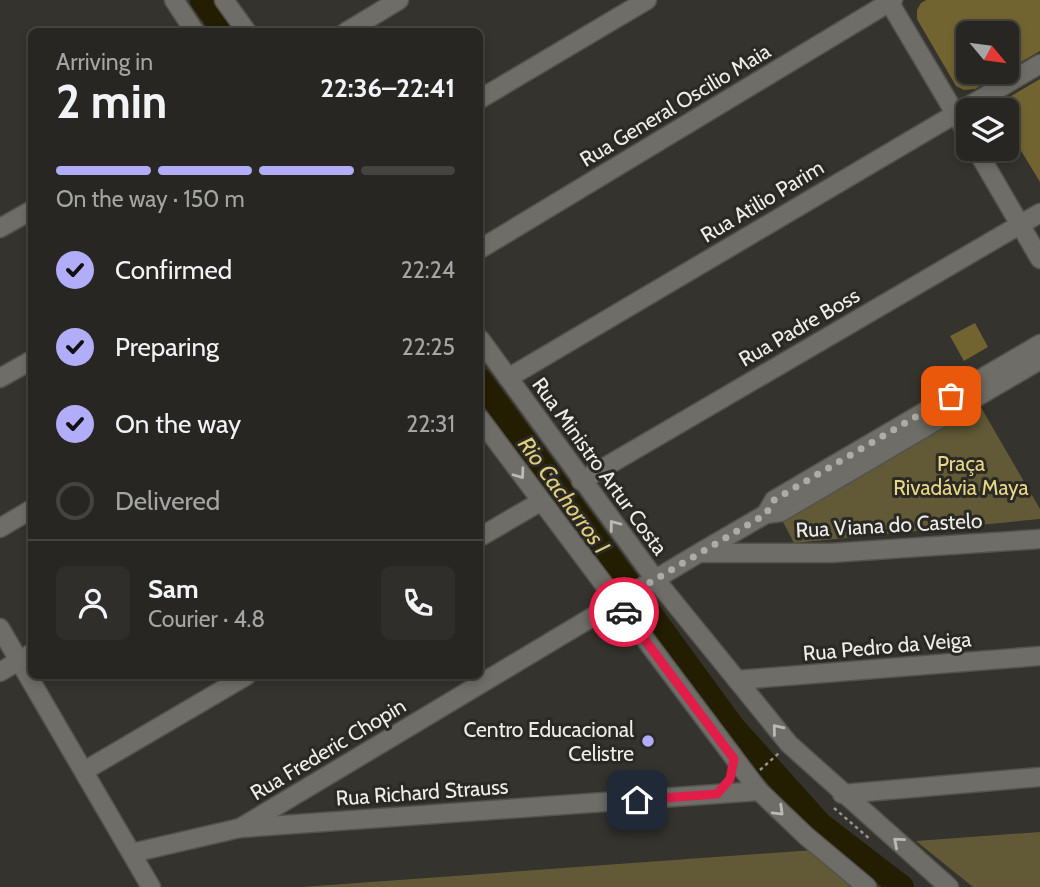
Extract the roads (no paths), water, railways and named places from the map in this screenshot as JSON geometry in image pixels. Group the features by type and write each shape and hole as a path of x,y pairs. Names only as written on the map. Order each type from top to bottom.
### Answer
{"street":[{"path":"174,0 192,28"},
{"path":"224,0 244,28"},
{"path":"353,28 399,0"},
{"path":"483,97 648,0"},
{"path":"890,1 955,113"},
{"name":"Rua General Oscilio Maia","path":"483,247 890,1"},
{"name":"Rua Atilio Parim","path":"508,378 1040,64"},
{"path":"983,161 1040,259"},
{"path":"0,228 28,212"},
{"name":"Rua Padre Boss","path":"581,481 1040,213"},
{"name":"Rua Ministro Artur Costa","path":"483,343 650,582 737,680 789,744 949,887"},
{"path":"766,514 774,500 1040,344"},
{"path":"766,514 781,512 1040,360"},
{"path":"0,378 28,362"},
{"path":"483,423 621,600 759,791 806,836 867,887"},
{"path":"483,535 539,493"},
{"path":"0,528 28,511"},
{"name":"Rua Frederic Chopin","path":"240,828 766,514"},
{"name":"Rua Viana do Castelo","path":"699,553 831,553 1040,539"},
{"path":"0,628 25,656 0,672"},
{"name":"Rua Pedro da Veiga","path":"737,680 1040,656"},
{"path":"37,679 84,771 151,887"},
{"path":"84,771 241,679"},
{"path":"717,794 730,779 734,759"},
{"path":"842,794 1040,777"},
{"name":"Rua Richard Strauss","path":"132,853 240,828 759,791"}],"waterway":[{"name":"Rio Cachorros I","path":"202,0 222,28"},
{"name":"Rio Cachorros I","path":"483,384 733,727 820,824 902,887"}],"place":[{"name":"Centro Educacional Celistre","path":"648,741"}],"park label":[{"name":"Praça Rivadávia Maya","path":"961,475"}]}
